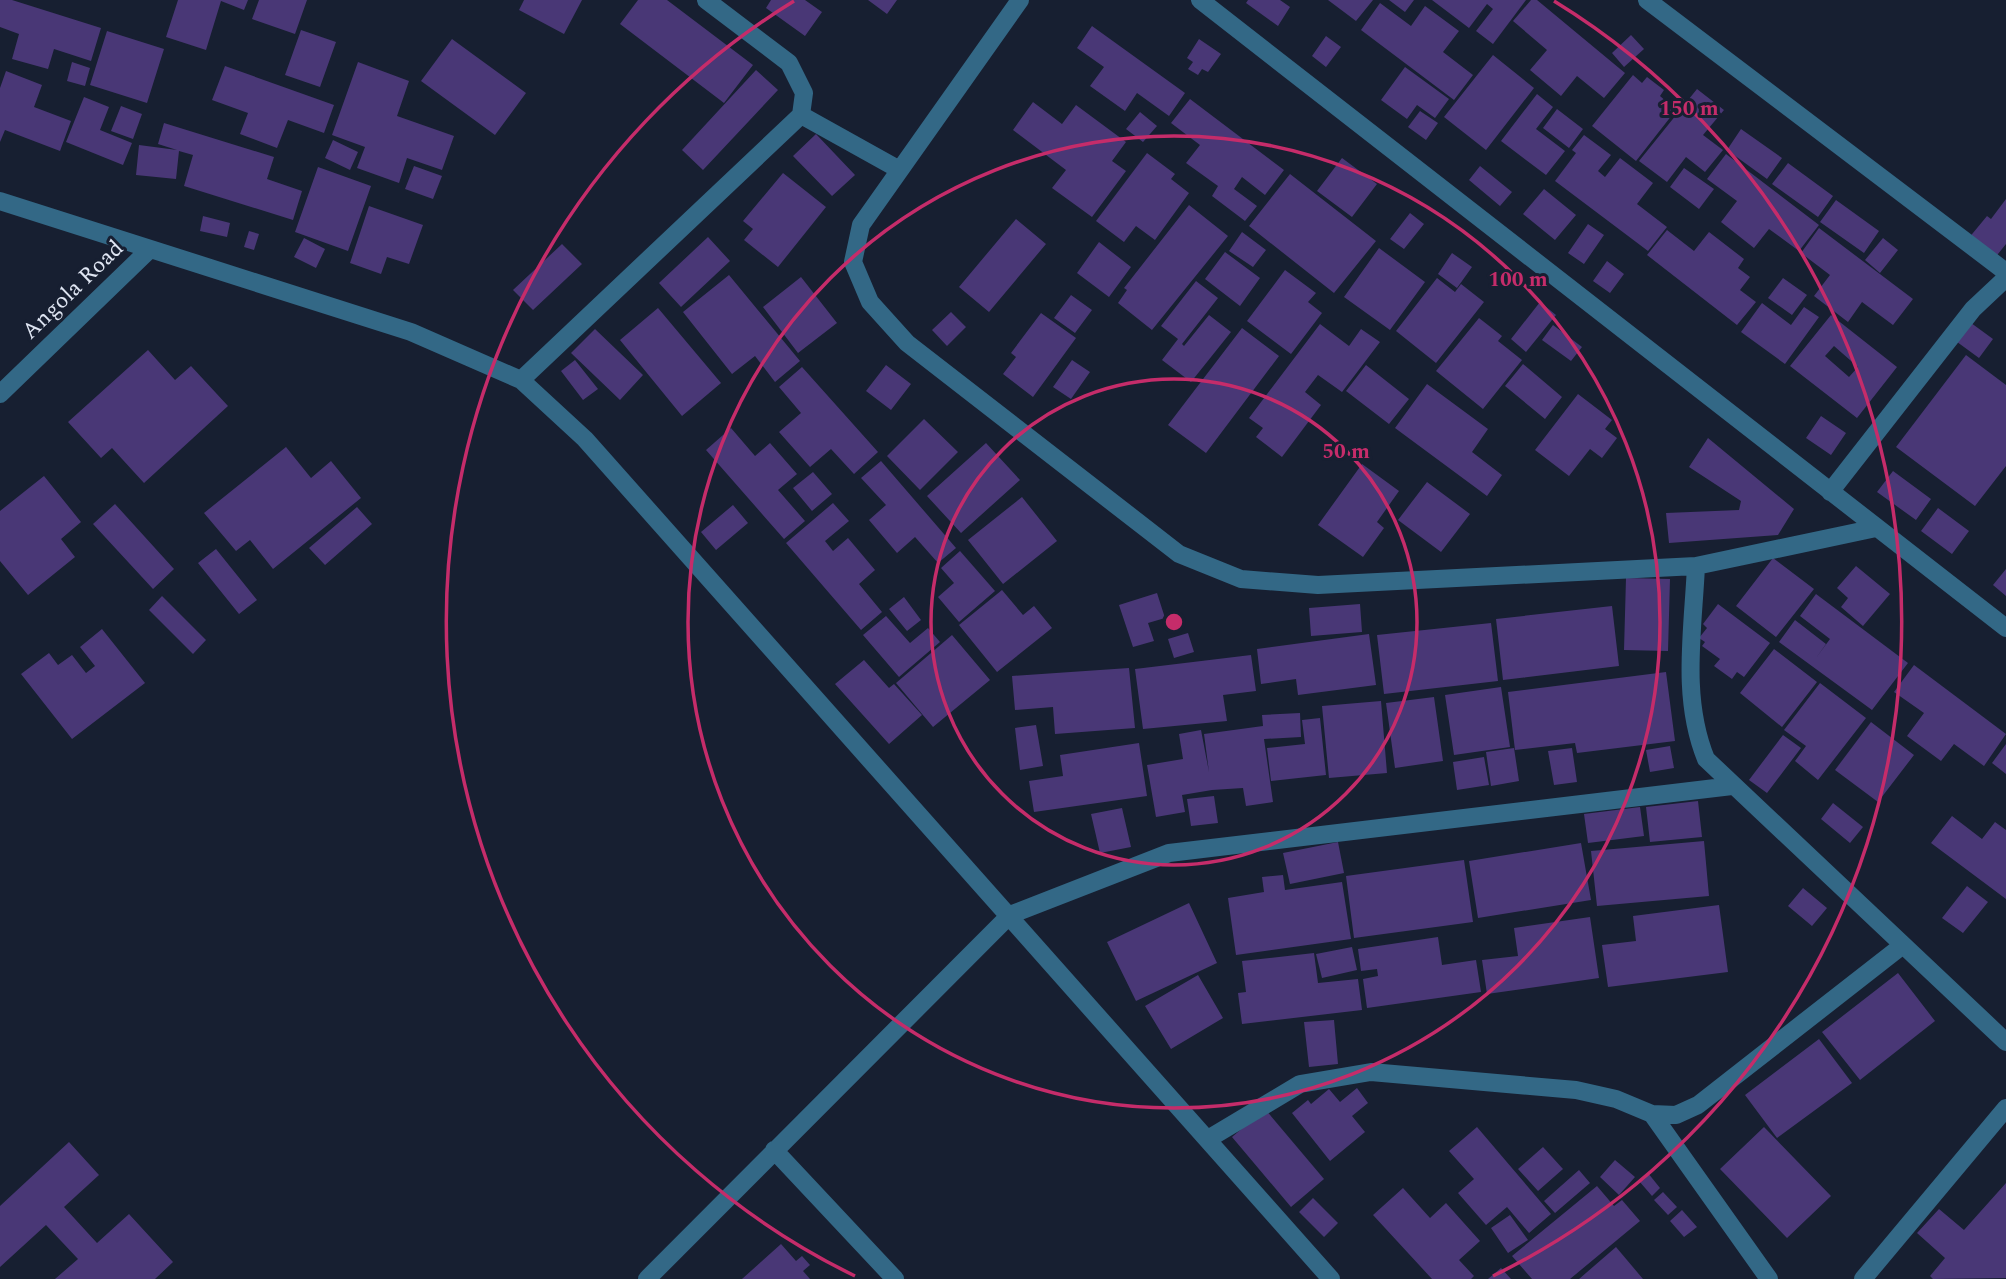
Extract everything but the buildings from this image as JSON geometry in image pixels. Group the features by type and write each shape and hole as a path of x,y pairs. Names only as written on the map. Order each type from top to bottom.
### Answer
{"street":[{"path":"521,380 801,115 804,93 789,62 706,0"},
{"path":"1020,0 898,169 861,225 853,262 870,302 907,343 1178,554 1241,579 1318,585 1696,566 1876,528"},
{"path":"1200,0 2006,628"},
{"path":"1647,0 2006,272"},
{"path":"801,115 898,169"},
{"path":"0,201 411,332 521,380 585,439 1331,1279"},
{"name":"Angola Road","path":"0,394 149,250"},
{"path":"1830,492 1973,309 2006,278"},
{"path":"1696,566 1690,703 1695,733 1706,758 1732,786 2006,1042"},
{"path":"647,1279 1010,915 1169,853 1732,786"},
{"path":"1208,1139 1300,1084 1371,1072 1576,1090 1616,1099 1652,1114 1676,1115 1698,1105 1903,944"},
{"path":"1863,1279 2006,1108"},
{"path":"1652,1114 1769,1279"},
{"path":"774,1150 895,1279"}]}
